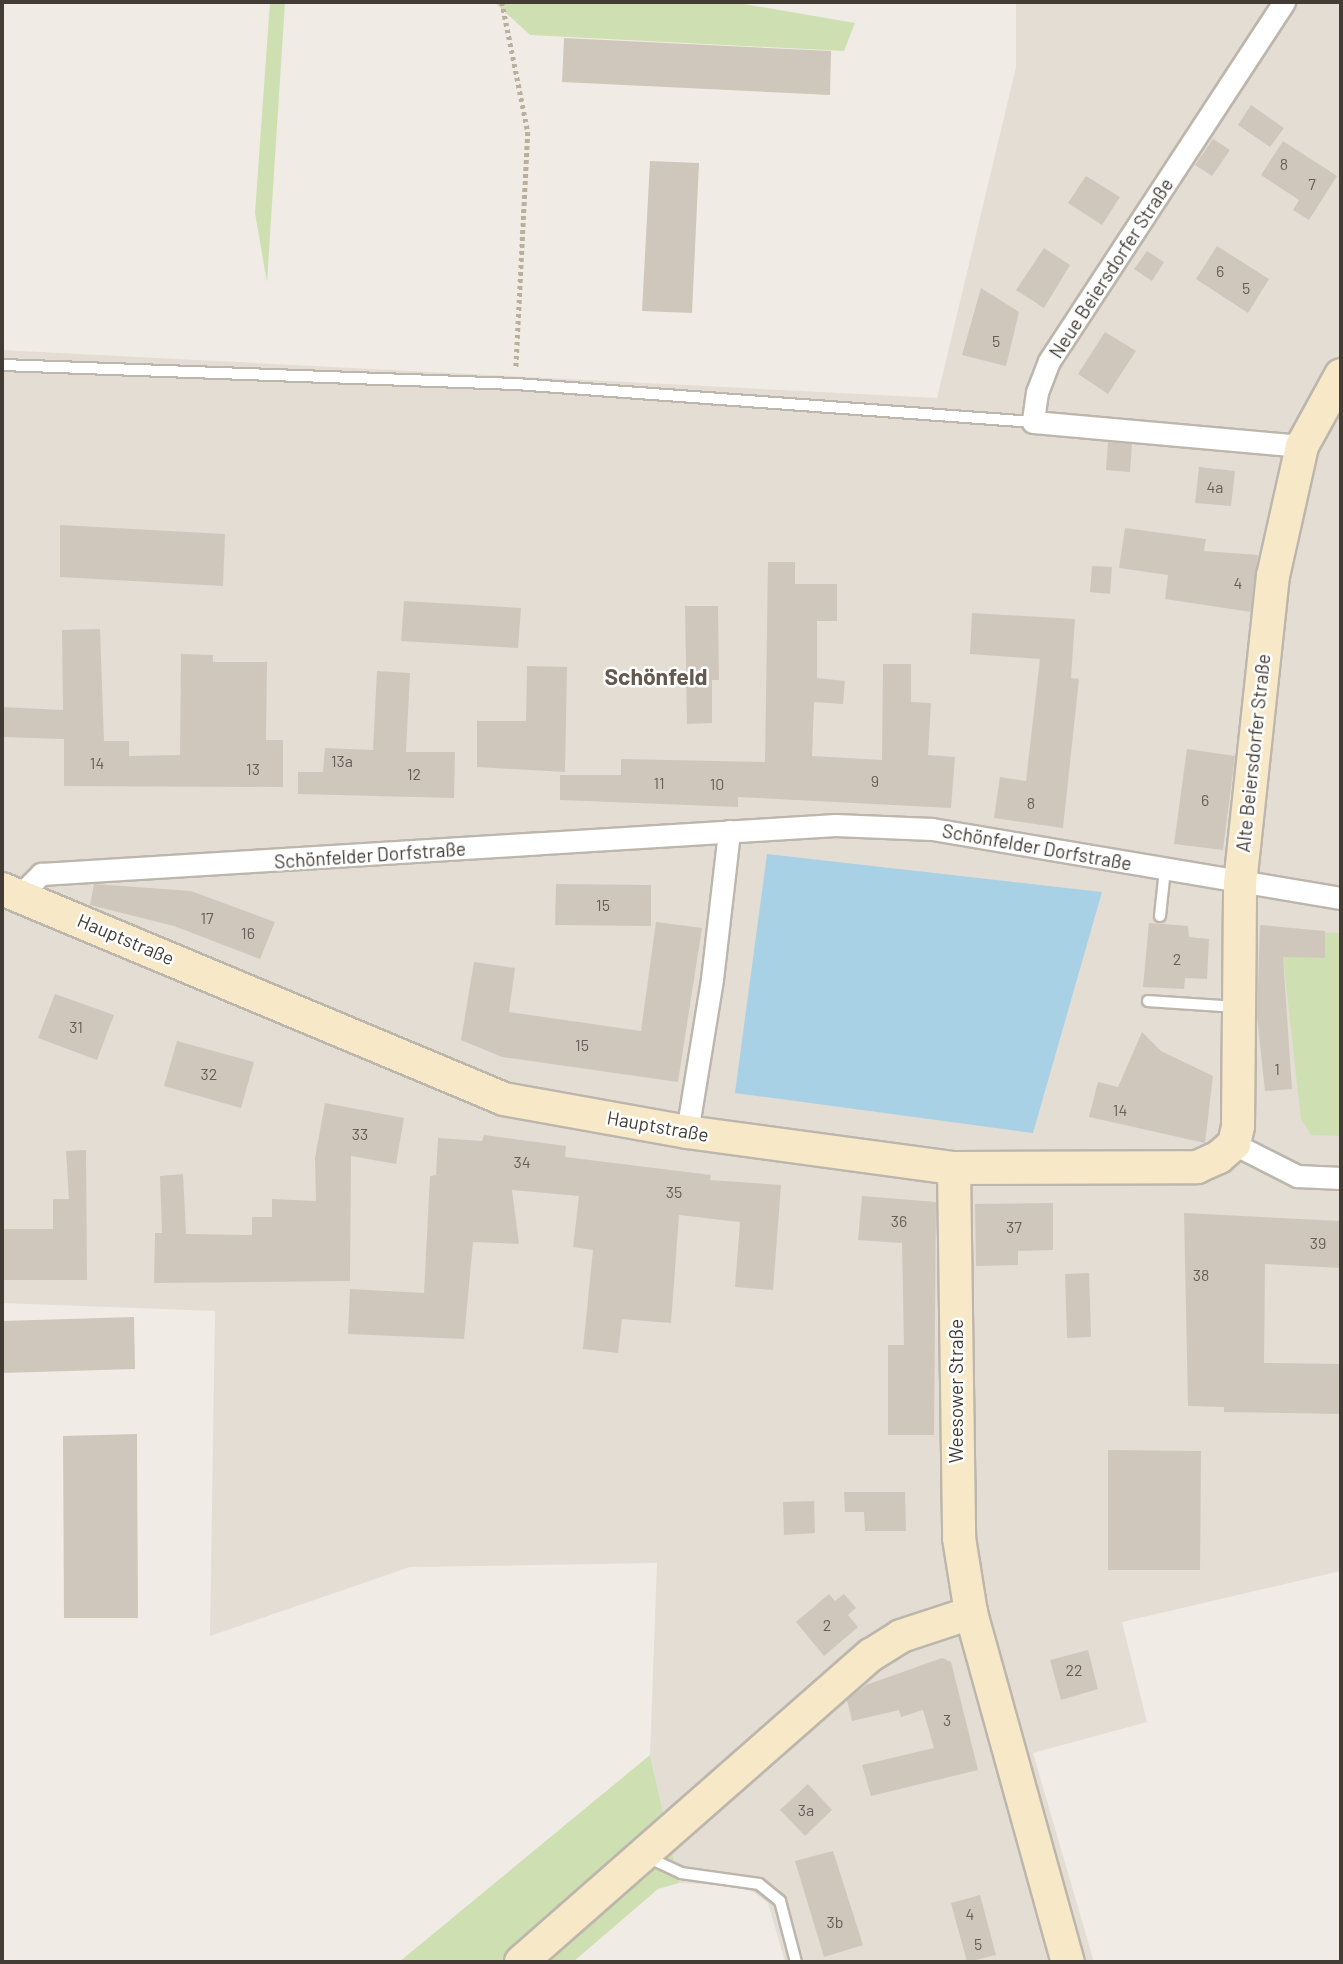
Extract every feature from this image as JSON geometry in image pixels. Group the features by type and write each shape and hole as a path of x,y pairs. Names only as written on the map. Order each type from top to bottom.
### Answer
{"main road":[{"name":"Alte Beiersdorfer Straße","path":"1234,1144 1238,1126 1240,884 1273,576 1301,446 1341,375"},
{"name":"Hauptstraße","path":"11,892 504,1098 687,1132 954,1168 1197,1167 1219,1157 1234,1144"},
{"name":"Weesower Straße","path":"954,1168 957,1509 971,1613 1068,1962"},
{"path":"521,1962 871,1655 901,1636 971,1613"}],"street":[{"name":"Neue Beiersdorfer Straße","path":"1033,422 1037,393 1049,362 1284,2"},
{"path":"1033,422 1301,446"},
{"name":"Schönfelder Dorfstraße","path":"11,892 41,874 835,825 932,829 1240,884 1341,898"},
{"path":"687,1132 712,979 729,831"},
{"path":"1234,1144 1297,1176 1341,1178"}],"lane":[{"path":"2,365 516,384 1033,422"},
{"path":"1160,916 1165,869"},
{"path":"1148,1001 1239,1007"},
{"path":"644,1855 681,1873 759,1884 780,1901 796,1962"}],"path":[{"path":"502,2 528,132 516,384"}],"shaded area":[{"path":"1016,2 1341,2 1341,1571 1122,1622 1147,1722 1033,1753 1094,1962 785,1962 768,1903 753,1892 731,1885 679,1883 650,1755 657,1563 410,1567 210,1636 215,1311 2,1303 2,350 937,398 1016,67"}],"green space":[{"path":"270,2 285,2 267,282 255,213"},
{"path":"494,2 732,2 855,23 844,51 530,35"},
{"path":"1280,931 1341,933 1341,1136 1311,1135 1301,1119"},
{"path":"650,1755 679,1883 658,1889 573,1962 399,1962"}],"water":[{"path":"767,854 1102,892 1033,1133 735,1093"}],"building":[{"path":"564,38 831,51 830,95 562,82"},
{"path":"1251,105 1284,128 1270,147 1238,125"},
{"path":"1213,139 1230,150 1212,176 1195,165"},
{"path":"1283,141 1337,176 1309,220 1293,210 1299,200 1261,175"},
{"path":"650,161 699,163 692,313 642,311"},
{"path":"1086,176 1120,197 1102,225 1068,203"},
{"path":"1217,246 1269,279 1248,313 1196,279"},
{"path":"1044,248 1070,265 1044,308 1016,290"},
{"path":"1147,251 1164,262 1152,281 1134,269"},
{"path":"981,288 1019,312 1006,366 962,355"},
{"path":"1105,332 1136,351 1108,394 1078,374"},
{"path":"1108,442 1132,444 1130,472 1106,470"},
{"path":"1199,467 1235,471 1231,506 1195,503"},
{"path":"60,525 225,534 223,586 60,577"},
{"path":"1125,528 1206,539 1204,551 1258,555 1251,612 1165,599 1168,575 1119,568"},
{"path":"768,562 795,562 795,584 837,584 837,621 817,621 817,678 845,681 843,704 814,702 812,756 882,760 883,664 911,664 911,702 931,703 928,755 955,757 951,808 738,797 738,807 560,800 560,775 621,775 621,759 765,762"},
{"path":"1092,566 1112,567 1110,594 1090,592"},
{"path":"404,601 521,608 518,648 401,641"},
{"path":"685,606 718,606 719,680 712,680 712,723 687,724"},
{"path":"972,613 1075,619 1071,678 1079,679 1063,828 994,818 1000,777 1026,781 1040,659 970,654"},
{"path":"100,629 104,741 129,741 129,756 180,755 181,654 213,655 213,662 267,662 266,740 283,740 283,787 64,786 64,739 2,737 2,707 63,710 62,630"},
{"path":"527,666 567,667 565,772 477,767 477,721 526,721"},
{"path":"377,671 410,673 406,752 455,752 454,798 298,794 298,772 323,772 325,748 373,750"},
{"path":"1187,749 1235,756 1223,850 1174,844"},
{"path":"94,884 191,891 275,922 260,959 174,926 90,905"},
{"path":"556,884 651,885 651,926 555,925"},
{"path":"656,922 702,928 678,1082 502,1057 461,1040 474,962 515,968 509,1012 641,1031"},
{"path":"1149,923 1188,926 1189,937 1209,939 1207,979 1185,978 1184,989 1143,987"},
{"path":"1260,925 1325,931 1325,958 1283,957 1292,1089 1265,1091 1257,1017"},
{"path":"55,994 114,1015 97,1060 38,1038"},
{"path":"1142,1032 1161,1051 1213,1076 1205,1143 1089,1117 1098,1082 1118,1087"},
{"path":"177,1041 254,1062 241,1108 164,1086"},
{"path":"325,1103 404,1118 396,1164 351,1156 350,1281 154,1283 155,1233 162,1233 160,1176 183,1174 186,1234 252,1235 252,1217 272,1217 272,1199 316,1201 315,1158"},
{"path":"484,1135 566,1146 565,1157 711,1175 710,1180 781,1185 773,1290 735,1287 740,1222 679,1215 671,1323 622,1319 618,1353 583,1349 593,1250 573,1247 579,1196 512,1190 519,1244 473,1242 464,1339 348,1334 350,1289 424,1293 430,1176 436,1175 438,1138 482,1141"},
{"path":"86,1150 87,1280 2,1280 2,1229 53,1229 53,1199 69,1199 66,1151"},
{"path":"862,1196 936,1202 934,1435 888,1435 888,1345 904,1345 902,1243 858,1240"},
{"path":"1053,1203 1053,1250 1018,1251 1018,1265 976,1266 975,1204"},
{"path":"1184,1213 1341,1221 1341,1268 1265,1264 1264,1363 1341,1364 1341,1414 1224,1412 1224,1407 1188,1406"},
{"path":"1089,1273 1091,1337 1067,1338 1065,1274"},
{"path":"134,1317 135,1369 2,1373 2,1321"},
{"path":"137,1434 138,1618 64,1618 63,1436"},
{"path":"1108,1450 1201,1451 1200,1570 1108,1570"},
{"path":"844,1492 905,1492 906,1531 865,1531 864,1512 845,1512"},
{"path":"814,1501 815,1533 784,1535 783,1502"},
{"path":"829,1594 835,1601 844,1594 856,1608 848,1615 858,1627 824,1656 796,1622"},
{"path":"1088,1650 1098,1689 1061,1700 1050,1660"},
{"path":"942,1658 951,1662 978,1770 871,1796 862,1765 934,1748 923,1710 901,1717 899,1710 852,1721 847,1700 866,1685"},
{"path":"808,1784 832,1810 805,1836 780,1810"},
{"path":"833,1851 863,1945 824,1957 795,1861"},
{"path":"980,1895 996,1955 967,1962 951,1903"}],"district":[{"name":"Schönfeld","path":"656,676"}]}
